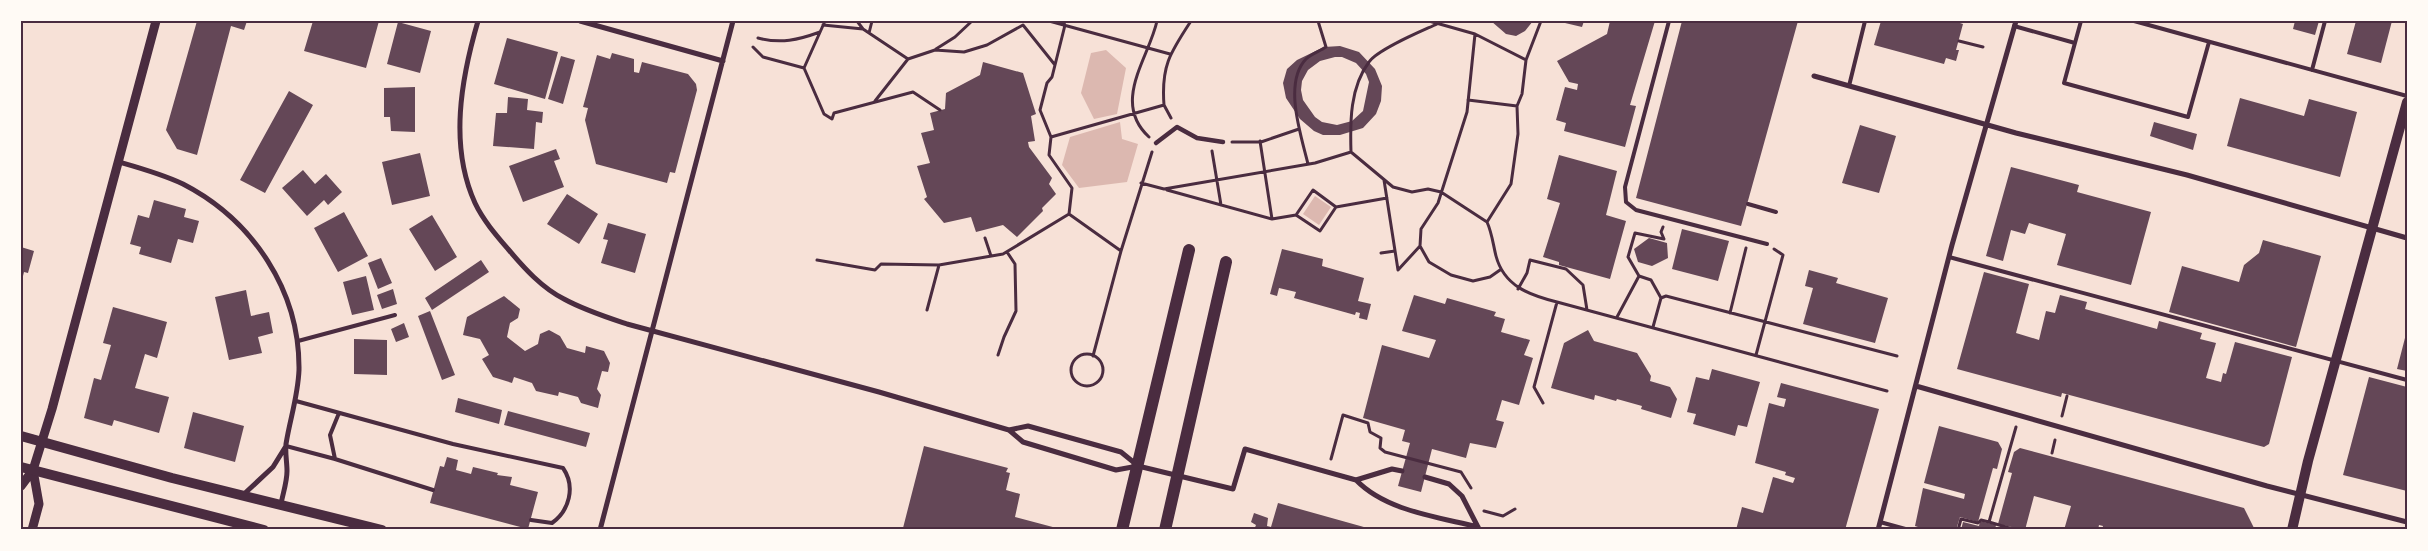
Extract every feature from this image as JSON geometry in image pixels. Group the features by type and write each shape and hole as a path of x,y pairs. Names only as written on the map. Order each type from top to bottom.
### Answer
{"main road":[{"path":"2292,530 2335,362 2407,102"},
{"path":"1122,530 1188,250"},
{"path":"1165,530 1226,262"},
{"path":"21,436 172,478 382,530"},
{"path":"21,467 264,530"}],"street":[{"path":"21,486 33,470 42,442 156,21"},
{"path":"478,21 462,83 460,120 467,179 476,204 492,230 534,278 562,298 596,314 1009,430 1022,442 1116,470 1138,466 1178,474 1233,489 1245,449 1356,480 1366,490 1389,502 1479,528"},
{"path":"580,21 723,61"},
{"path":"600,530 654,331 733,21"},
{"path":"1878,530 1949,257 2015,24"},
{"path":"1814,76 1986,125 2177,173 2407,238"},
{"path":"1156,144 1177,127 1197,138 1223,142"},
{"path":"119,162 158,173 184,184 207,199 243,228 260,248 280,279 290,308 298,341 299,370 296,401 286,446 287,470 281,504"},
{"path":"1916,386 2300,495 2407,522"},
{"path":"1009,430 1028,426 1057,434 1121,452 1138,466"},
{"path":"243,495 273,467 286,446"},
{"path":"1356,480 1392,469 1402,471"},
{"path":"32,530 39,504 33,470"},
{"path":"1425,477 1448,484 1462,496 1479,528"}],"lane":[{"path":"1669,21 1625,187 1626,202 1636,210 1767,244"},
{"path":"1849,86 1865,21"},
{"path":"2081,21 2064,83 2188,117 2209,42"},
{"path":"2134,21 2407,96"},
{"path":"2312,70 2325,21"},
{"path":"2015,24 2075,43"},
{"path":"1748,204 1776,212"},
{"path":"1949,257 2407,380"},
{"path":"298,341 395,315"},
{"path":"296,401 453,444 563,468 567,474 569,492 565,510 552,523 531,520"},
{"path":"335,459 330,435 340,413"},
{"path":"286,446 335,459 433,490"},
{"path":"1880,522 1909,530"}],"path":[{"path":"857,21 863,29 908,59"},
{"path":"869,33 872,21"},
{"path":"874,102 908,59 935,50 955,37 972,21"},
{"path":"1049,21 1170,54"},
{"path":"1062,21 1065,25"},
{"path":"1093,356 1141,183 1156,144 1142,131 1135,114 1134,84 1154,32 1156,21"},
{"path":"1177,127 1164,105 1162,82 1170,54 1191,21"},
{"path":"1308,164 1299,129 1294,97 1299,69 1307,58 1326,47 1318,21"},
{"path":"1429,21 1475,34 1526,60"},
{"path":"1487,222 1511,184 1518,134 1517,106 1522,94 1526,60 1540,21"},
{"path":"863,29 824,23 820,31 804,68 824,114 832,119 834,113 913,92 940,110"},
{"path":"935,50 964,52 987,45 1024,23 1054,65"},
{"path":"1437,24 1400,42 1370,60 1355,92 1350,122 1351,152 1384,180 1393,187 1412,192 1428,189 1441,192 1487,222 1500,270 1518,289 1535,296 1887,391"},
{"path":"1065,25 1052,77 1047,83 1040,110 1052,137 1049,155 1072,188 1069,214"},
{"path":"758,38 776,42 799,40 820,31"},
{"path":"1384,180 1398,270 1420,246 1422,229 1438,203 1468,100 1475,34"},
{"path":"1958,40 1983,47"},
{"path":"753,47 763,57 804,68"},
{"path":"1468,100 1517,106"},
{"path":"1052,137 1164,105"},
{"path":"1223,142 1260,142 1299,129"},
{"path":"1210,140 1221,205"},
{"path":"1260,142 1272,219"},
{"path":"1164,189 1308,164 1351,152"},
{"path":"1141,183 1272,219 1296,215 1320,230 1336,207 1387,198"},
{"path":"1296,215 1313,190 1336,207"},
{"path":"1069,214 1121,251"},
{"path":"816,260 876,270 881,264 939,265 991,256 1007,252 1069,214"},
{"path":"1653,327 1661,298 1652,280 1639,276 1628,258 1635,233 1664,238 1661,232 1665,218"},
{"path":"986,238 991,256"},
{"path":"1730,313 1748,239"},
{"path":"1756,355 1783,255 1767,244"},
{"path":"1420,246 1429,262 1451,275 1474,281 1490,277 1500,270"},
{"path":"998,355 1016,311 1015,264 1007,252"},
{"path":"1381,253 1395,252"},
{"path":"1518,289 1527,274 1530,260 1566,269 1583,285 1587,310"},
{"path":"927,310 939,265"},
{"path":"1616,317 1639,276"},
{"path":"1661,298 1666,296 1897,356"},
{"path":"1543,403 1534,386 1557,302"},
{"path":"1082,354 1093,356 1103,367 1101,377 1090,386 1080,385 1072,377 1071,366 1077,357 1082,354"},
{"path":"2062,417 2067,396"},
{"path":"1990,522 2019,416"},
{"path":"2052,453 2056,440"},
{"path":"1484,511 1503,516 1515,510"},
{"path":"1958,530 1961,519 1978,523 1981,520 2016,530"}],"shaded area":[{"path":"1106,50 1126,68 1117,114 1094,119 1081,93 1091,53"},
{"path":"1120,122 1122,139 1138,144 1127,182 1079,188 1062,165 1070,137"},
{"path":"1315,196 1331,207 1319,225 1303,214"}],"building":[{"path":"197,21 247,21 244,30 231,26 197,155 177,149 166,130"},
{"path":"313,21 379,21 366,68 304,51"},
{"path":"1491,21 1533,21 1525,31 1516,36 1506,34"},
{"path":"1565,21 1584,21 1582,27 1565,23"},
{"path":"1610,21 1655,21 1630,105 1636,106 1625,147 1564,131 1566,123 1556,120 1565,87 1577,90 1578,84 1569,82 1557,61 1607,34"},
{"path":"1682,21 1798,21 1741,226 1636,198"},
{"path":"1881,21 1954,21 1963,24 1956,50 1959,50 1956,61 1946,58 1944,64 1874,45"},
{"path":"2295,21 2319,21 2315,35 2293,29"},
{"path":"2356,21 2392,21 2381,63 2347,54"},
{"path":"398,22 431,31 420,73 387,64"},
{"path":"507,38 558,52 545,99 494,84"},
{"path":"1340,46 1359,52 1375,69 1382,86 1381,101 1376,114 1363,128 1340,135 1323,135 1314,131 1300,119 1286,98 1283,83 1287,69 1297,60 1324,47","holes":["1342,57 1356,63 1366,74 1369,82 1363,111 1352,121 1337,125 1322,122 1315,117 1303,100 1301,90 1302,81 1308,70 1320,61"]},
{"path":"612,53 634,59 634,72 639,73 642,62 688,74 696,84 697,90 675,173 670,172 667,183 596,164 585,120 588,108 583,107 597,55 610,59"},
{"path":"561,56 575,60 563,104 548,99"},
{"path":"983,62 1023,73 1036,114 1031,116 1035,141 1028,142 1029,147 1052,178 1049,184 1056,194 1042,208 1043,211 1017,237 1003,225 976,232 971,217 944,223 924,199 927,197 917,166 930,163 921,133 934,130 930,113 945,109 946,93 980,75"},
{"path":"415,87 415,132 391,131 390,117 384,117 384,88"},
{"path":"289,91 313,105 265,193 240,180"},
{"path":"508,97 528,99 527,110 543,112 542,123 536,122 534,149 493,146 496,113 507,113"},
{"path":"2240,98 2304,116 2309,99 2357,112 2340,177 2227,146"},
{"path":"2154,122 2197,134 2193,150 2150,136"},
{"path":"1860,125 1896,136 1879,193 1842,183"},
{"path":"556,149 560,159 554,161 564,187 523,202 509,166"},
{"path":"420,153 430,196 392,205 382,162"},
{"path":"1559,155 1617,171 1606,215 1626,221 1610,279 1559,265 1559,262 1543,257 1560,203 1547,199"},
{"path":"2011,167 2079,185 2077,192 2151,212 2131,285 2057,265 2066,234 2029,223 2025,234 2011,230 2003,261 1986,256"},
{"path":"303,170 315,184 326,174 342,192 328,205 324,200 307,216 282,188"},
{"path":"567,194 598,214 579,244 547,224"},
{"path":"154,200 186,209 184,217 199,221 193,243 178,239 171,263 139,254 141,247 130,244 138,215 149,218"},
{"path":"344,212 368,256 338,272 314,228"},
{"path":"432,215 457,257 435,271 409,229"},
{"path":"608,223 646,234 635,273 601,263 608,240 603,239"},
{"path":"1682,229 1729,241 1718,281 1672,269"},
{"path":"1649,238 1667,243 1668,258 1652,266 1638,262 1634,249"},
{"path":"2263,240 2321,256 2296,347 2169,312 2182,266 2239,282 2244,265 2259,253"},
{"path":"21,247 34,251 28,273 24,272 22,280"},
{"path":"1282,249 1323,259 1322,266 1364,278 1358,301 1371,304 1367,320 1359,318 1360,313 1356,312 1355,315 1294,298 1296,292 1279,288 1277,296 1270,294"},
{"path":"381,258 392,283 378,289 368,263"},
{"path":"481,260 489,272 432,310 425,298"},
{"path":"1809,270 1838,278 1836,283 1888,298 1875,343 1803,324 1813,288 1805,286"},
{"path":"1984,272 2029,284 2016,333 2039,340 2046,311 2055,313 2060,295 2087,302 2085,309 2157,329 2159,321 2202,333 2200,339 2216,343 2206,378 2221,382 2223,373 2226,374 2235,342 2292,357 2269,444 2264,447 2062,393 2061,397 1957,369"},
{"path":"366,276 374,310 352,315 343,282"},
{"path":"393,289 397,304 382,309 377,295"},
{"path":"246,290 251,316 269,312 273,333 258,337 262,353 229,360 215,297"},
{"path":"1414,295 1445,304 1447,298 1496,312 1494,316 1505,319 1501,332 1530,340 1524,355 1533,358 1519,405 1502,400 1496,420 1504,422 1496,448 1470,443 1466,458 1432,449 1421,492 1398,486 1410,443 1402,441 1405,430 1363,418 1382,345 1429,358 1436,340 1402,331"},
{"path":"504,296 520,309 518,318 510,323 507,337 525,351 538,344 540,334 549,330 560,336 567,348 585,353 586,346 604,351 610,363 608,372 602,371 597,389 601,395 598,408 581,403 578,397 559,392 558,396 536,391 532,383 514,377 512,383 493,377 482,359 489,355 480,339 463,335 467,317"},
{"path":"113,307 167,322 157,358 145,354 135,388 169,397 159,433 114,420 112,426 84,418 94,378 101,380 111,345 103,343"},
{"path":"430,311 455,375 442,380 418,316"},
{"path":"404,323 409,337 396,342 391,329"},
{"path":"1588,330 1594,341 1637,353 1651,376 1650,381 1670,387 1677,399 1671,418 1641,409 1642,406 1617,399 1616,401 1595,395 1594,400 1551,388 1564,343"},
{"path":"2407,334 2407,371 2397,369"},
{"path":"354,339 387,340 387,375 354,374"},
{"path":"1712,369 1760,382 1747,427 1738,425 1735,436 1693,424 1696,414 1687,412 1696,377 1709,380"},
{"path":"2369,377 2407,387 2407,491 2343,475"},
{"path":"1781,383 1879,409 1845,530 1736,530 1742,507 1763,513 1773,477 1793,483 1795,478 1785,475 1786,472 1755,463 1769,403 1784,407 1786,399 1777,397"},
{"path":"458,398 502,410 499,424 455,412"},
{"path":"508,411 590,433 586,447 504,425"},
{"path":"193,412 244,426 235,462 184,448"},
{"path":"1939,426 1998,442 2002,449 1997,469 1993,468 1978,522 1960,517 1956,530 1927,530 1915,526 1923,488 1964,499 1965,494 1924,483"},
{"path":"924,446 1008,468 1006,472 1010,473 1006,490 1020,494 1015,517 1064,530 906,530 903,528"},
{"path":"2020,448 2244,508 2255,530 2102,530 2103,526 2099,525 2098,530 2064,530 2071,506 2034,496 2025,530 1998,524 2012,473 2008,472 2014,452"},
{"path":"447,457 458,460 456,470 471,474 473,467 498,473 497,475 512,477 510,485 538,492 528,529 430,503 440,466 444,467"},
{"path":"1278,503 1371,530 1254,530 1256,525 1251,522 1254,513 1268,518 1267,526 1271,527"},
{"path":"1980,521 1996,525 1995,530 1961,530 1963,522 1979,526"}]}
